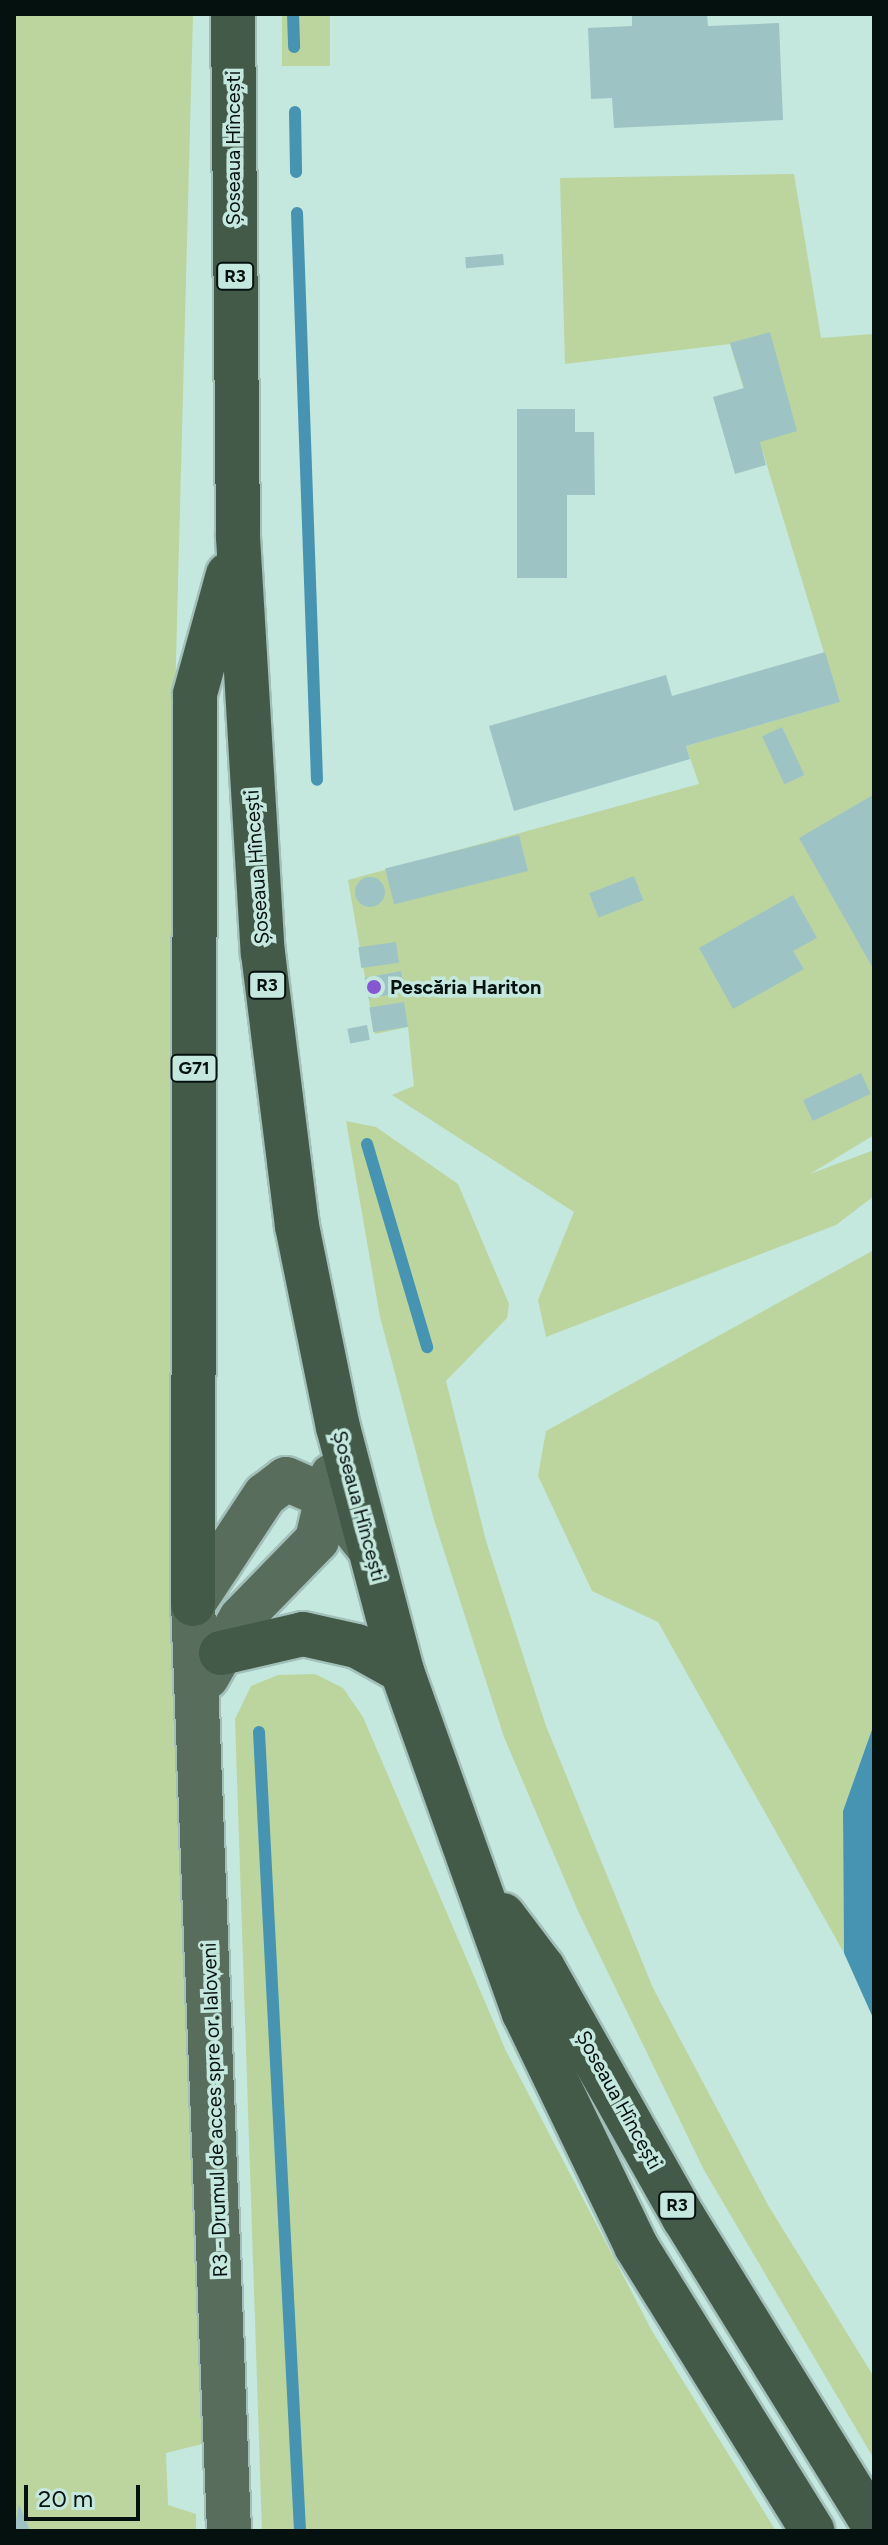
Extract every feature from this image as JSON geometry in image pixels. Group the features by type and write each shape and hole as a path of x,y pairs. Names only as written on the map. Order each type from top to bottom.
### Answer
{"highway":[{"name":"Șoseaua Hîncești","path":"233,14 238,537 266,982 297,1226 338,1427 402,1671 524,2013 636,2246 813,2531"},
{"name":"G71","path":"193,1604 195,694 238,537"},
{"path":"211,1671 303,1634 357,1646 402,1671"},
{"name":"Șoseaua Hîncești","path":"480,1884 543,1968 691,2230 874,2526"}],"main road":[{"path":"211,1671 241,1618 317,1540 329,1498 338,1427"},
{"path":"193,1604 274,1484 301,1481 329,1498 369,1548"},
{"name":"R3 - Drumul de acces spre or. Ialoveni","path":"193,1604 211,1671 229,2531"}],"green space":[{"path":"14,14 193,14 175,698 206,2443 166,2453 168,2505 196,2514 196,2531 14,2531"},
{"path":"282,14 330,14 330,66 282,66"},
{"path":"794,174 821,338 874,334 874,1135 810,1174 874,1150 874,1196 836,1225 546,1337 538,1300 574,1212 392,1095 414,1086 408,1027 375,1034 348,880 699,784 686,746 839,702 730,344 565,364 560,178"},
{"path":"346,1121 376,1127 458,1184 509,1304 507,1318 446,1381 486,1541 546,1726 653,1988 768,2205 874,2377 874,2459 704,2170 578,1911 504,1737 434,1520 380,1317"},
{"path":"874,1250 874,1724 843,1811 844,1953 658,1622 592,1591 538,1476 546,1431"},
{"path":"315,1674 343,1688 363,1717 506,2051 652,2331 776,2531 262,2531 235,1719 251,1686 278,1675"}],"water":[{"path":"874,1724 874,2020 844,1953 843,1811"}],"building":[{"path":"632,14 707,14 708,26 779,23 783,120 614,128 612,98 591,99 588,28 632,26"},
{"path":"503,254 504,265 466,268 465,257"},
{"path":"770,332 797,431 760,442 766,465 735,474 713,397 744,388 730,343"},
{"path":"517,409 575,409 575,432 594,432 595,495 567,495 567,578 517,578"},
{"path":"825,652 840,702 686,746 690,759 514,811 489,726 666,675 672,696"},
{"path":"782,727 804,775 784,784 762,736"},
{"path":"874,797 874,970 799,838"},
{"path":"519,835 528,871 394,904 385,868"},
{"path":"634,876 643,900 599,917 589,893"},
{"path":"370,877 381,881 385,892 381,903 370,907 359,903 355,892 359,881"},
{"path":"793,895 817,938 793,951 804,969 733,1009 699,948"},
{"path":"396,942 399,963 361,968 358,947"},
{"path":"401,971 405,992 369,999 365,978"},
{"path":"404,1002 408,1027 373,1032 369,1007"},
{"path":"367,1025 370,1040 350,1044 347,1029"},
{"path":"861,1073 871,1094 813,1121 803,1100"},
{"path":"19,2504 30,2531 14,2531"}],"waterway":[{"path":"293,14 294,47"},
{"path":"295,112 296,172"},
{"path":"297,213 317,780"},
{"path":"367,1144 427,1347"},
{"path":"259,1732 300,2531"}],"place":[{"name":"Pescăria Hariton","path":"374,987"}]}
